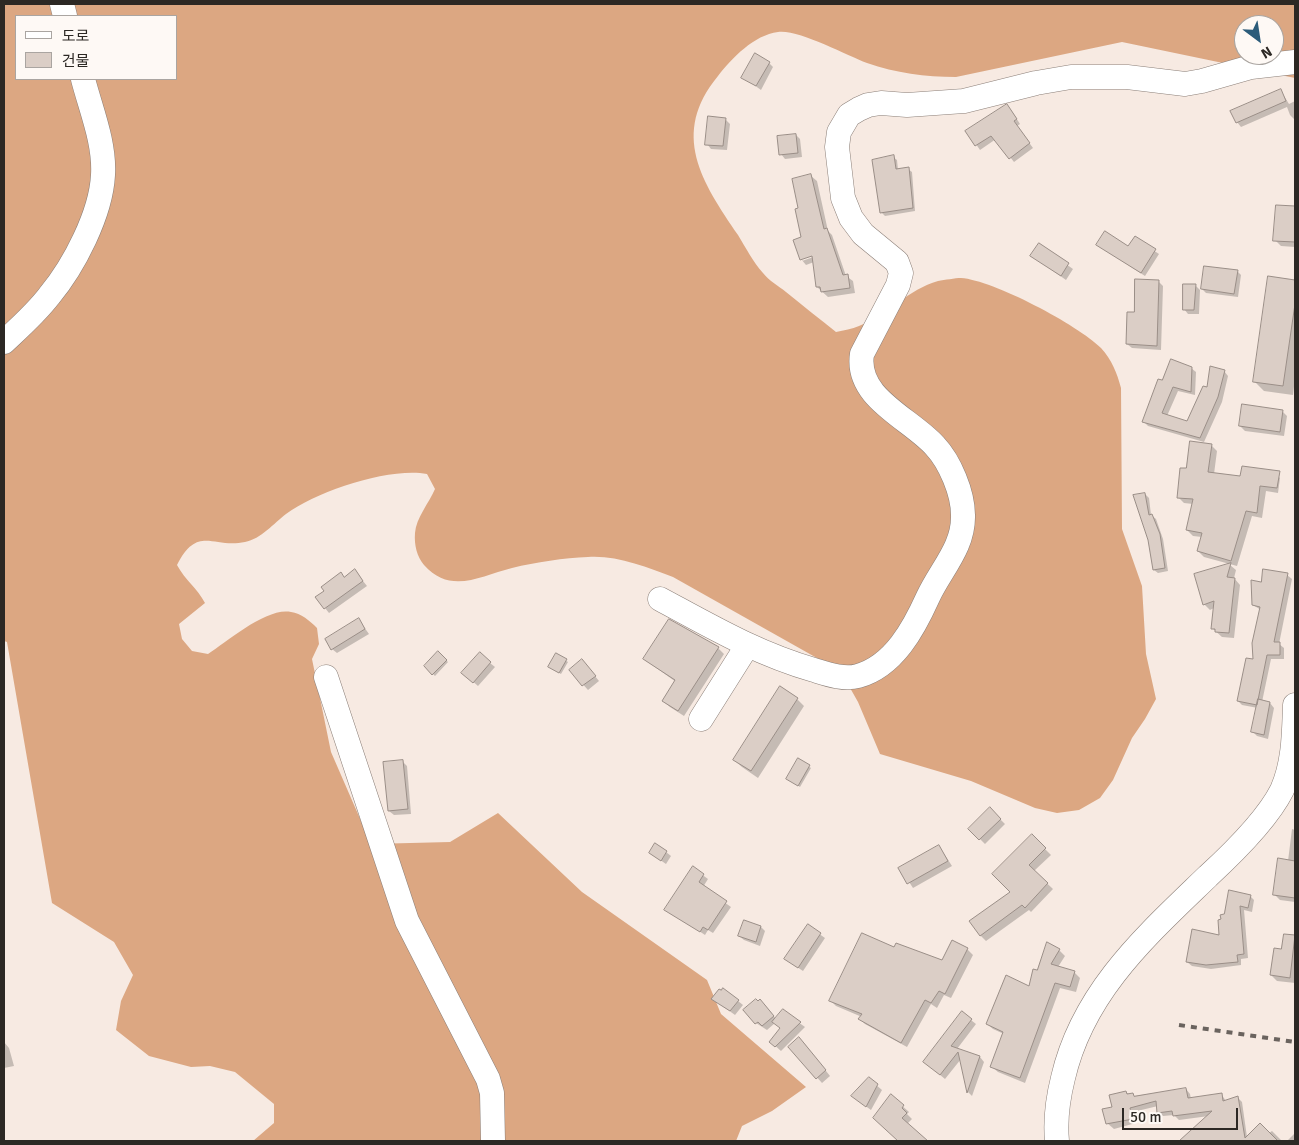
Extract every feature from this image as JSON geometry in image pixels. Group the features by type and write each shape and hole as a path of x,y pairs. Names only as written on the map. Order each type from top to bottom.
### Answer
{"street":[{"path":"660,599 747,646 779,660 831,675 852,678 876,668 898,648 917,621 937,578 956,551 962,536 964,514 961,496 946,463 935,446 872,392 862,376 860,366 862,354 898,285 901,273 897,262 863,234 852,218 843,198 837,147 839,132 849,115 868,105 950,103 1071,76 1127,77 1185,84 1251,67 1295,62"},
{"path":"4,342 50,296 89,229 99,199 103,175 100,141 83,80"},
{"path":"700,719 747,646"},
{"path":"326,677 407,921 488,1079 492,1094 493,1141"},
{"path":"1057,1141 1058,1098 1068,1058 1084,1018 1100,991 1130,953 1223,862 1249,833 1282,790 1292,758 1295,704"}],"shaded area":[{"path":"4,4 1295,4 1295,78 1122,42 956,77 933,76 900,72 867,63 809,38 787,32 778,32 752,42 730,62 704,97 696,118 694,138 696,157 703,177 753,260 768,279 836,332 856,327 869,321 927,285 938,281 961,278 1013,295 1055,316 1090,338 1101,348 1111,362 1121,388 1122,529 1142,586 1146,654 1156,699 1132,738 1113,780 1100,798 1079,810 1057,813 1035,808 971,781 880,754 858,702 845,679 824,662 673,577 653,569 631,562 588,557 531,564 466,581 445,579 434,574 422,562 416,550 415,542 416,527 420,516 435,489 427,474 394,474 334,489 299,505 262,534 251,540 234,543 207,541 192,545 177,565 205,603 179,624 182,639 192,651 208,654 248,626 281,612 298,614 317,628 319,644 312,659 331,752 371,844 450,842 498,813 582,892 707,980 721,1014 806,1087 772,1111 742,1126 736,1141 253,1141 274,1123 274,1104 235,1072 210,1066 191,1067 149,1056 116,1030 121,1001 133,975 114,942 52,903 7,642 4,641"}],"building":[{"path":"755,53 770,62 756,86 741,78"},
{"path":"1281,89 1286,101 1236,123 1230,111"},
{"path":"1007,104 1017,119 1014,121 1030,143 1009,159 991,136 975,146 965,131"},
{"path":"708,116 726,118 723,146 705,145"},
{"path":"796,134 798,153 779,155 777,136"},
{"path":"894,155 896,169 909,167 913,208 880,213 872,160"},
{"path":"811,174 824,229 827,228 843,275 848,274 850,288 821,292 820,287 816,287 812,256 800,260 793,240 801,237 795,209 798,208 792,179"},
{"path":"1276,205 1295,206 1295,242 1273,241"},
{"path":"1105,231 1128,246 1135,236 1156,249 1141,273 1096,245"},
{"path":"1039,243 1069,263 1061,276 1030,256"},
{"path":"1204,266 1238,270 1234,294 1201,289"},
{"path":"1268,276 1295,280 1295,304 1283,386 1253,382"},
{"path":"1135,279 1159,280 1157,346 1126,344 1127,312 1134,312"},
{"path":"1183,284 1196,284 1194,310 1183,310"},
{"path":"1171,359 1192,367 1191,392 1173,387 1162,413 1187,421 1203,386 1207,387 1210,366 1225,370 1218,397 1200,438 1142,422 1158,379 1162,380"},
{"path":"1242,404 1283,410 1280,432 1239,426"},
{"path":"1190,441 1212,444 1208,472 1240,476 1242,466 1280,471 1277,488 1260,486 1257,513 1246,511 1231,561 1197,551 1202,533 1186,530 1193,499 1177,498 1180,468 1186,468"},
{"path":"1145,493 1149,515 1152,514 1160,534 1165,568 1153,570 1148,540 1133,495"},
{"path":"1231,563 1227,577 1235,578 1229,633 1215,632 1215,629 1211,629 1214,601 1203,605 1194,574"},
{"path":"355,569 363,581 324,609 315,597 324,591 321,587 341,572 344,577"},
{"path":"1263,569 1288,573 1274,642 1280,642 1280,655 1267,655 1257,705 1237,701 1246,658 1253,659 1252,643 1260,607 1252,605 1251,580 1261,582"},
{"path":"359,618 365,629 331,650 325,639"},
{"path":"669,619 719,647 678,711 662,701 675,680 643,659"},
{"path":"438,651 447,660 432,675 424,666"},
{"path":"480,652 491,662 473,683 461,673"},
{"path":"556,653 567,659 559,673 548,667"},
{"path":"582,659 596,676 582,686 569,670"},
{"path":"780,686 798,698 751,771 733,760"},
{"path":"1258,699 1270,702 1264,735 1251,732"},
{"path":"798,758 810,765 798,786 786,779"},
{"path":"403,760 408,809 388,811 383,762"},
{"path":"990,807 1001,819 979,840 968,829"},
{"path":"1032,834 1046,848 1029,865 1048,883 1025,908 1022,905 980,936 969,921 1010,892 992,874"},
{"path":"655,843 667,851 661,861 649,853"},
{"path":"939,845 948,861 907,884 898,868"},
{"path":"1278,858 1295,861 1295,898 1273,895"},
{"path":"693,866 704,874 699,882 727,901 708,930 703,927 700,932 664,910"},
{"path":"1229,890 1251,895 1248,908 1240,906 1244,954 1237,955 1238,962 1206,965 1186,962 1192,929 1219,935 1218,920 1221,919 1220,915 1224,914"},
{"path":"744,920 761,926 756,942 738,936"},
{"path":"808,924 821,933 798,968 784,959"},
{"path":"862,933 894,947 896,943 942,960 952,940 968,948 945,994 939,991 931,1003 925,1000 901,1043 858,1019 862,1014 829,1001"},
{"path":"1284,934 1295,935 1290,978 1270,975 1274,948 1281,949"},
{"path":"1047,942 1060,949 1051,964 1075,971 1070,987 1055,983 1020,1078 990,1067 1003,1032 986,1024 1006,975 1029,986 1033,969 1037,970"},
{"path":"723,988 739,1000 730,1011 711,999 719,989"},
{"path":"756,999 758,1001 760,999 774,1016 762,1026 758,1022 755,1024 743,1010"},
{"path":"783,1009 801,1022 775,1047 769,1042 780,1028 772,1022"},
{"path":"962,1011 972,1019 951,1046 980,1056 967,1093 958,1052 940,1075 923,1062"},
{"path":"799,1037 826,1070 816,1079 788,1047"},
{"path":"869,1077 878,1084 866,1107 851,1096"},
{"path":"1186,1088 1188,1098 1222,1093 1223,1101 1238,1096 1245,1138 1260,1123 1278,1141 1179,1141 1212,1111 1173,1116 1172,1111 1157,1113 1156,1101 1130,1108 1133,1119 1106,1124 1102,1109 1112,1107 1109,1095 1126,1091 1127,1094 1133,1093 1134,1096"},
{"path":"891,1094 904,1105 902,1108 907,1113 902,1118 928,1141 898,1141 873,1118"}],"railway":[{"path":"1179,1025 1295,1042"}]}
